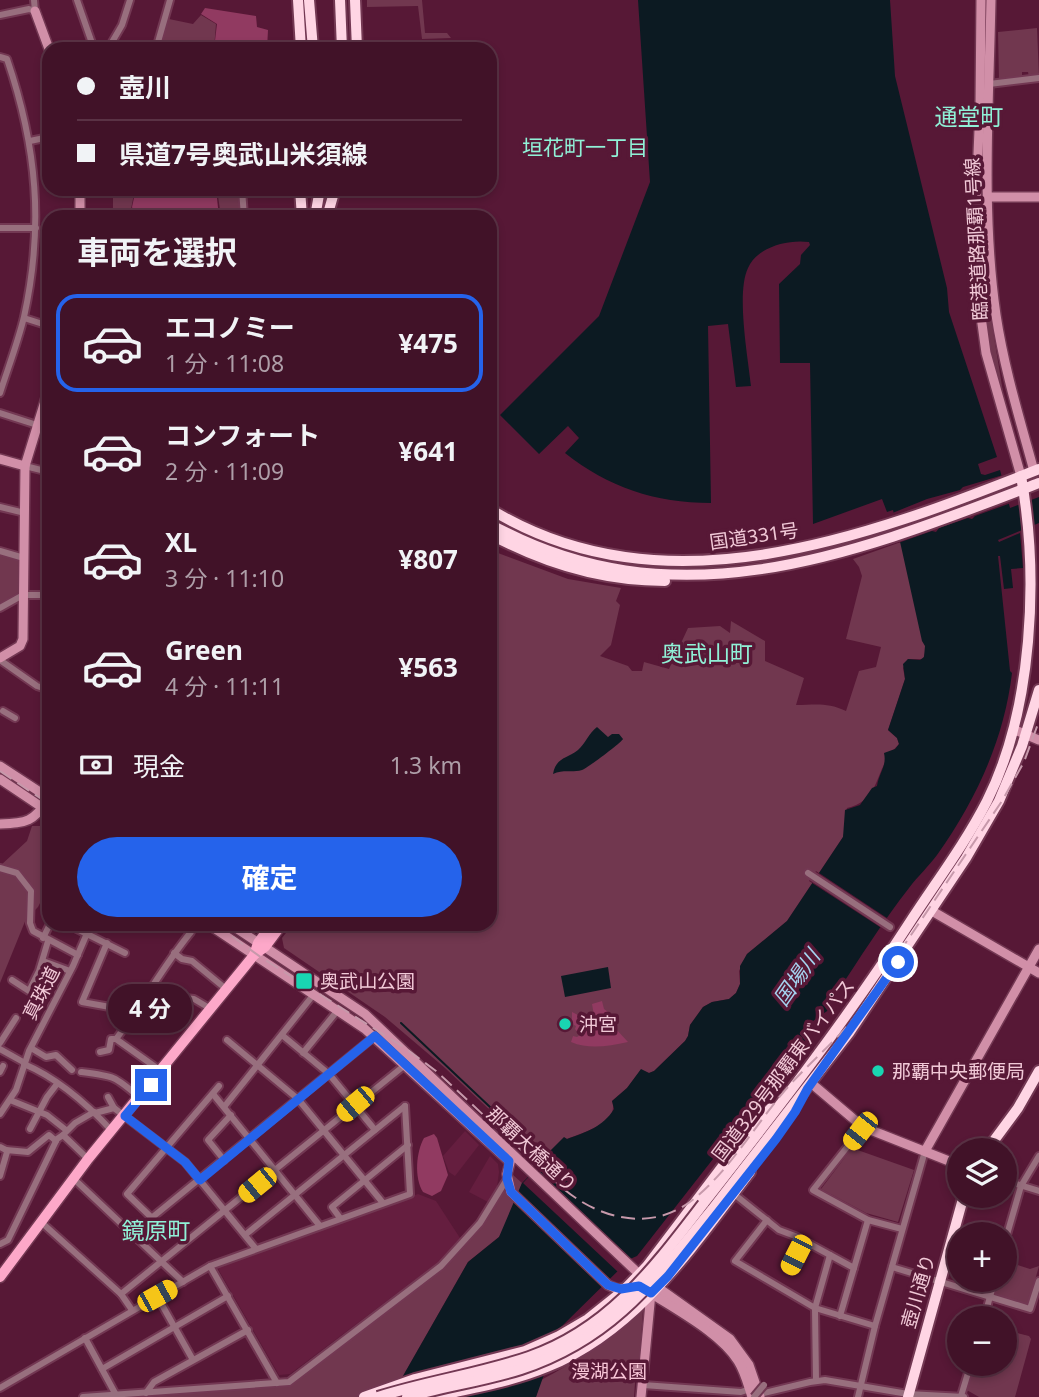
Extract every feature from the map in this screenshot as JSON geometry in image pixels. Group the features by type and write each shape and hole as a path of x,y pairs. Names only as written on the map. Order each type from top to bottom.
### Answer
{"highway":[{"path":"292,0 294,42"},
{"path":"298,0 301,42"},
{"path":"340,0 342,42"},
{"path":"347,0 349,42"},
{"path":"355,0 357,42"},
{"path":"309,2 312,42"},
{"path":"1036,470 1038,486"},
{"name":"国道331号","path":"497,513 527,528 578,547 632,558 658,561 733,559 828,542 893,522 1036,470"},
{"name":"国道329号那覇東バイパス","path":"1021,477 1033,527 1037,566 1036,604 1021,732"},
{"name":"国道331号","path":"497,527 535,546 575,560 608,568 691,576 776,567 896,534 1008,495 1026,494 1038,486"},
{"name":"国道331号","path":"497,538 530,554 587,573 645,581 676,581 691,576"},
{"name":"国道329号那覇東バイパス","path":"407,1397 522,1369 583,1341 615,1319 642,1294 707,1207 806,1084 871,983 927,908 996,783 1039,690"},
{"path":"997,1138 1039,1071"},
{"path":"433,1397 534,1372 558,1363 594,1343 628,1317 654,1291 734,1194 795,1112 806,1084"},
{"path":"364,1397 415,1379 525,1351 579,1325 626,1288 639,1274 750,1130 779,1099 806,1084"},
{"name":"国道329号那覇東バイパス","path":"379,1397 528,1357 578,1333 608,1312 635,1288 707,1207"},
{"name":"壺川通り","path":"908,1395 960,1208"}],"main road":[{"path":"262,945 269,931"},
{"path":"0,1277 88,1159 275,931"}],"street":[{"path":"34,0 46,42"},
{"path":"77,0 92,42"},
{"path":"112,42 122,25 130,0"},
{"path":"158,42 170,0"},
{"name":"臨港道路那覇1号線","path":"981,0 974,249 976,280 982,331 992,379 1021,477"},
{"name":"臨港道路那覇1号線","path":"991,0 989,197 992,271 1000,338 1036,470"},
{"path":"0,15 35,10"},
{"path":"0,57 7,59 30,141 36,191 34,260 24,318 0,393"},
{"path":"989,84 1039,78"},
{"path":"30,141 42,138"},
{"path":"989,197 1039,197"},
{"path":"0,228 36,228"},
{"path":"24,318 42,324"},
{"path":"42,410 25,466 22,642 0,659 42,688"},
{"path":"0,413 37,425"},
{"path":"0,459 42,470"},
{"path":"0,507 25,513"},
{"path":"0,551 24,558"},
{"path":"0,608 23,594 42,595"},
{"path":"1,711 15,718"},
{"path":"1021,732 1039,740"},
{"path":"0,766 42,794"},
{"path":"0,779 42,807"},
{"path":"0,824 27,821 42,813"},
{"path":"0,868 17,873 31,891 30,927 45,939 78,955"},
{"path":"810,874 888,926"},
{"path":"927,908 1039,974"},
{"path":"12,980 29,990 43,961 48,931"},
{"path":"81,931 125,953"},
{"name":"真珠道","path":"0,1114 10,1100 31,1048 88,931"},
{"path":"100,1052 109,1050 111,1040 116,1039 162,969 191,931"},
{"name":"那覇大橋通り","path":"218,931 375,1036 512,1159 532,1173 654,1291 723,1343 738,1361 757,1393"},
{"name":"那覇大橋通り","path":"241,931 365,1014 512,1159"},
{"path":"107,943 82,1002 110,1007 119,1014 144,998"},
{"path":"858,1397 875,1326 925,1151 1039,950"},
{"path":"174,953 182,959 192,961 226,989"},
{"path":"43,961 70,971"},
{"path":"131,989 144,998"},
{"path":"224,1107 314,994"},
{"path":"176,997 194,999 211,1009"},
{"path":"303,1053 338,1010"},
{"path":"0,1043 16,1018"},
{"path":"282,1035 329,1074 376,1130"},
{"path":"132,1233 375,1036"},
{"path":"116,1039 161,1071"},
{"path":"226,1040 298,1099 383,1203"},
{"path":"31,1048 46,1057 56,1055 72,1070"},
{"path":"0,1049 41,1071 94,1112 112,1131"},
{"path":"121,1294 405,1065"},
{"path":"81,1072 95,1072 117,1078 140,1098"},
{"path":"30,1129 57,1084"},
{"path":"806,1084 863,1126 947,1160"},
{"path":"152,1218 127,1194 219,1086"},
{"path":"213,1094 320,1226"},
{"path":"108,1097 114,1108 185,1162 256,1249"},
{"path":"10,1100 47,1115 88,1159"},
{"path":"0,1388 210,1266 410,1194 405,1106 244,1235"},
{"path":"0,1244 8,1240 56,1142 64,1132 94,1112 114,1108"},
{"path":"224,1160 208,1140 230,1115"},
{"path":"863,1126 813,1190 868,1220 902,1229"},
{"path":"1,1171 3,1149 28,1152 49,1135 56,1142"},
{"path":"340,1218 332,1207 408,1145"},
{"path":"1011,1222 1021,1186 1039,1156"},
{"path":"83,1397 291,1381 438,1269 480,1223 507,1179 512,1159"},
{"path":"73,1178 183,1282"},
{"name":"那覇大橋通り","path":"507,1179 511,1192 608,1285 617,1289 639,1286 654,1291"},
{"path":"1017,1185 1039,1191"},
{"path":"734,1194 779,1230 854,1268"},
{"path":"766,1220 735,1261 815,1308 875,1326"},
{"path":"840,1316 868,1220"},
{"path":"41,1222 121,1294 132,1310"},
{"path":"8,1240 22,1248"},
{"path":"789,1270 803,1240"},
{"path":"816,1381 815,1308 830,1255"},
{"path":"210,1266 277,1383"},
{"path":"892,1267 1030,1310 1039,1281"},
{"path":"642,1397 654,1291"},
{"path":"987,1306 991,1292"},
{"path":"157,1296 193,1360"},
{"path":"102,1369 228,1296"},
{"path":"146,1393 154,1382 248,1330"},
{"path":"85,1338 116,1395"},
{"path":"643,1385 722,1394 757,1393 816,1381 908,1395 963,1397 968,1376"}],"shaded area":[{"path":"205,8 256,16 257,27 268,30 267,42 215,42 217,24 201,14"},
{"path":"134,196 217,196 218,210 133,210"},
{"path":"602,1001 604,1009 617,1019 615,1028 628,1042 592,1047 571,1042 573,1036 580,1035 575,1029 576,1026 568,1022 572,1021 572,1012 578,1015 583,1030 590,1029 595,1021 592,1004"},
{"path":"465,1131 479,1145 455,1176 449,1172 443,1156"},
{"path":"434,1134 448,1175 441,1191 432,1196 423,1192 420,1186 417,1165 424,1138"},
{"path":"490,1156 498,1164 499,1172 497,1187 488,1202 469,1192"},
{"path":"418,1194 436,1201 460,1238 440,1261 290,1374 279,1375 217,1267"}],"green space":[{"path":"367,0 422,0 425,33 447,33 451,38 422,39 418,6 367,7"},
{"path":"201,15 216,24 215,42 162,42 169,19 193,24"},
{"path":"1037,28 1039,76 1029,77 1028,72 1022,72 1022,78 999,80 998,32"},
{"path":"113,196 134,196 132,210 113,210"},
{"path":"218,196 240,196 241,210 220,210"},
{"path":"982,220 988,300 1003,392 991,351 984,308"},
{"name":"奥武山公園","path":"901,542 926,650 923,659 908,659 903,668 905,679 888,730 897,738 899,744 889,755 870,794 857,805 847,808 843,837 787,921 747,954 739,971 740,984 736,993 729,999 712,1002 703,1007 690,1025 685,1041 654,1071 649,1073 641,1070 612,1101 613,1109 610,1115 598,1126 564,1138 542,1159 445,1068 385,1017 284,948 282,938 288,931 497,931 497,553 568,579 621,588 616,601 620,605 611,645 600,656 628,666 632,671 642,671 644,662 669,669 688,628 720,626 730,633 731,621 765,641 765,661 804,678 796,705 827,705 846,711 859,671 876,667 881,647 846,639 862,576 853,559"},
{"path":"0,554 19,560 19,592 0,603"},
{"path":"32,826 42,826 42,899 26,919 0,983 0,866 27,841"},
{"path":"852,1148 914,1170 898,1222 866,1213 821,1189"},
{"path":"513,1175 522,1183 503,1230 499,1237 468,1262 391,1397 146,1397 290,1386 443,1269 484,1224"},
{"path":"1017,1265 1030,1269 1039,1266 1028,1305 996,1296 994,1293 1017,1292"},
{"name":"漫湖公園","path":"643,1309 639,1369 636,1369 634,1397 536,1397 541,1380 595,1348"},
{"path":"1017,1333 1029,1336 1031,1339 1015,1397 979,1397 965,1389 969,1376 1017,1376"}],"water":[{"name":"国場川","path":"638,0 890,0 895,76 947,288 949,312 997,457 978,464 981,474 1000,470 1010,508 1039,497 1039,523 998,540 999,542 1020,533 1023,568 1011,569 1013,588 1004,589 998,556 1012,673 995,746 976,791 937,855 912,884 836,994 830,1009 813,1021 800,1055 731,1136 637,1256 630,1259 561,1327 536,1397 391,1397 468,1262 499,1237 522,1183 535,1170 535,1166 564,1137 567,1139 581,1134 605,1120 614,1109 612,1101 627,1088 641,1069 649,1073 654,1071 685,1041 690,1025 703,1007 712,1002 729,999 736,993 740,984 740,966 747,954 787,921 843,837 845,810 860,805 872,788 877,786 884,766 884,753 895,749 899,744 897,738 888,730 905,679 903,664 908,659 920,660 924,657 925,646 893,510 887,512 882,499 813,524 810,363 780,363 779,284 800,264 801,255 810,245 809,242 774,246 758,255 748,268 743,309 751,386 736,387 728,324 708,326 711,503 652,496 615,484 598,475 565,453 579,438 568,426 539,454 500,415 599,316 650,182"},
{"path":"597,727 608,737 619,734 623,739 582,770 553,774 559,761 578,750"},
{"path":"608,967 611,988 565,997 561,976"}],"pier":[{"path":"1003,475 1011,503 972,519 939,528 936,532 898,543 890,514 927,499"},
{"path":"816,871 890,920 883,929 809,881"},
{"path":"535,1170 630,1259 618,1272 523,1183"}],"waterway":[{"path":"401,1023 544,1158"}],"railway":[{"path":"225,931 436,1071 574,1197 607,1214 625,1218 661,1216 678,1209 707,1187 730,1162 781,1095 858,1013 1002,801 1024,762 1039,721"},
{"path":"0,771 42,799"}],"place":[{"name":"奥武山公園","path":"304,981"},
{"name":"沖宮","path":"565,1024"},
{"name":"那覇中央郵便局","path":"878,1071"}],"district":[{"name":"通堂町","path":"969,117"},
{"name":"垣花町一丁目","path":"585,148"},
{"name":"奥武山町","path":"707,654"},
{"name":"鏡原町","path":"156,1231"}],"route":[{"path":"151,1085 125,1116 185,1162 200,1180 375,1036 509,1161 507,1179 511,1192 608,1285 621,1289 639,1286 651,1293 668,1276 776,1139 808,1088 898,962"}]}
